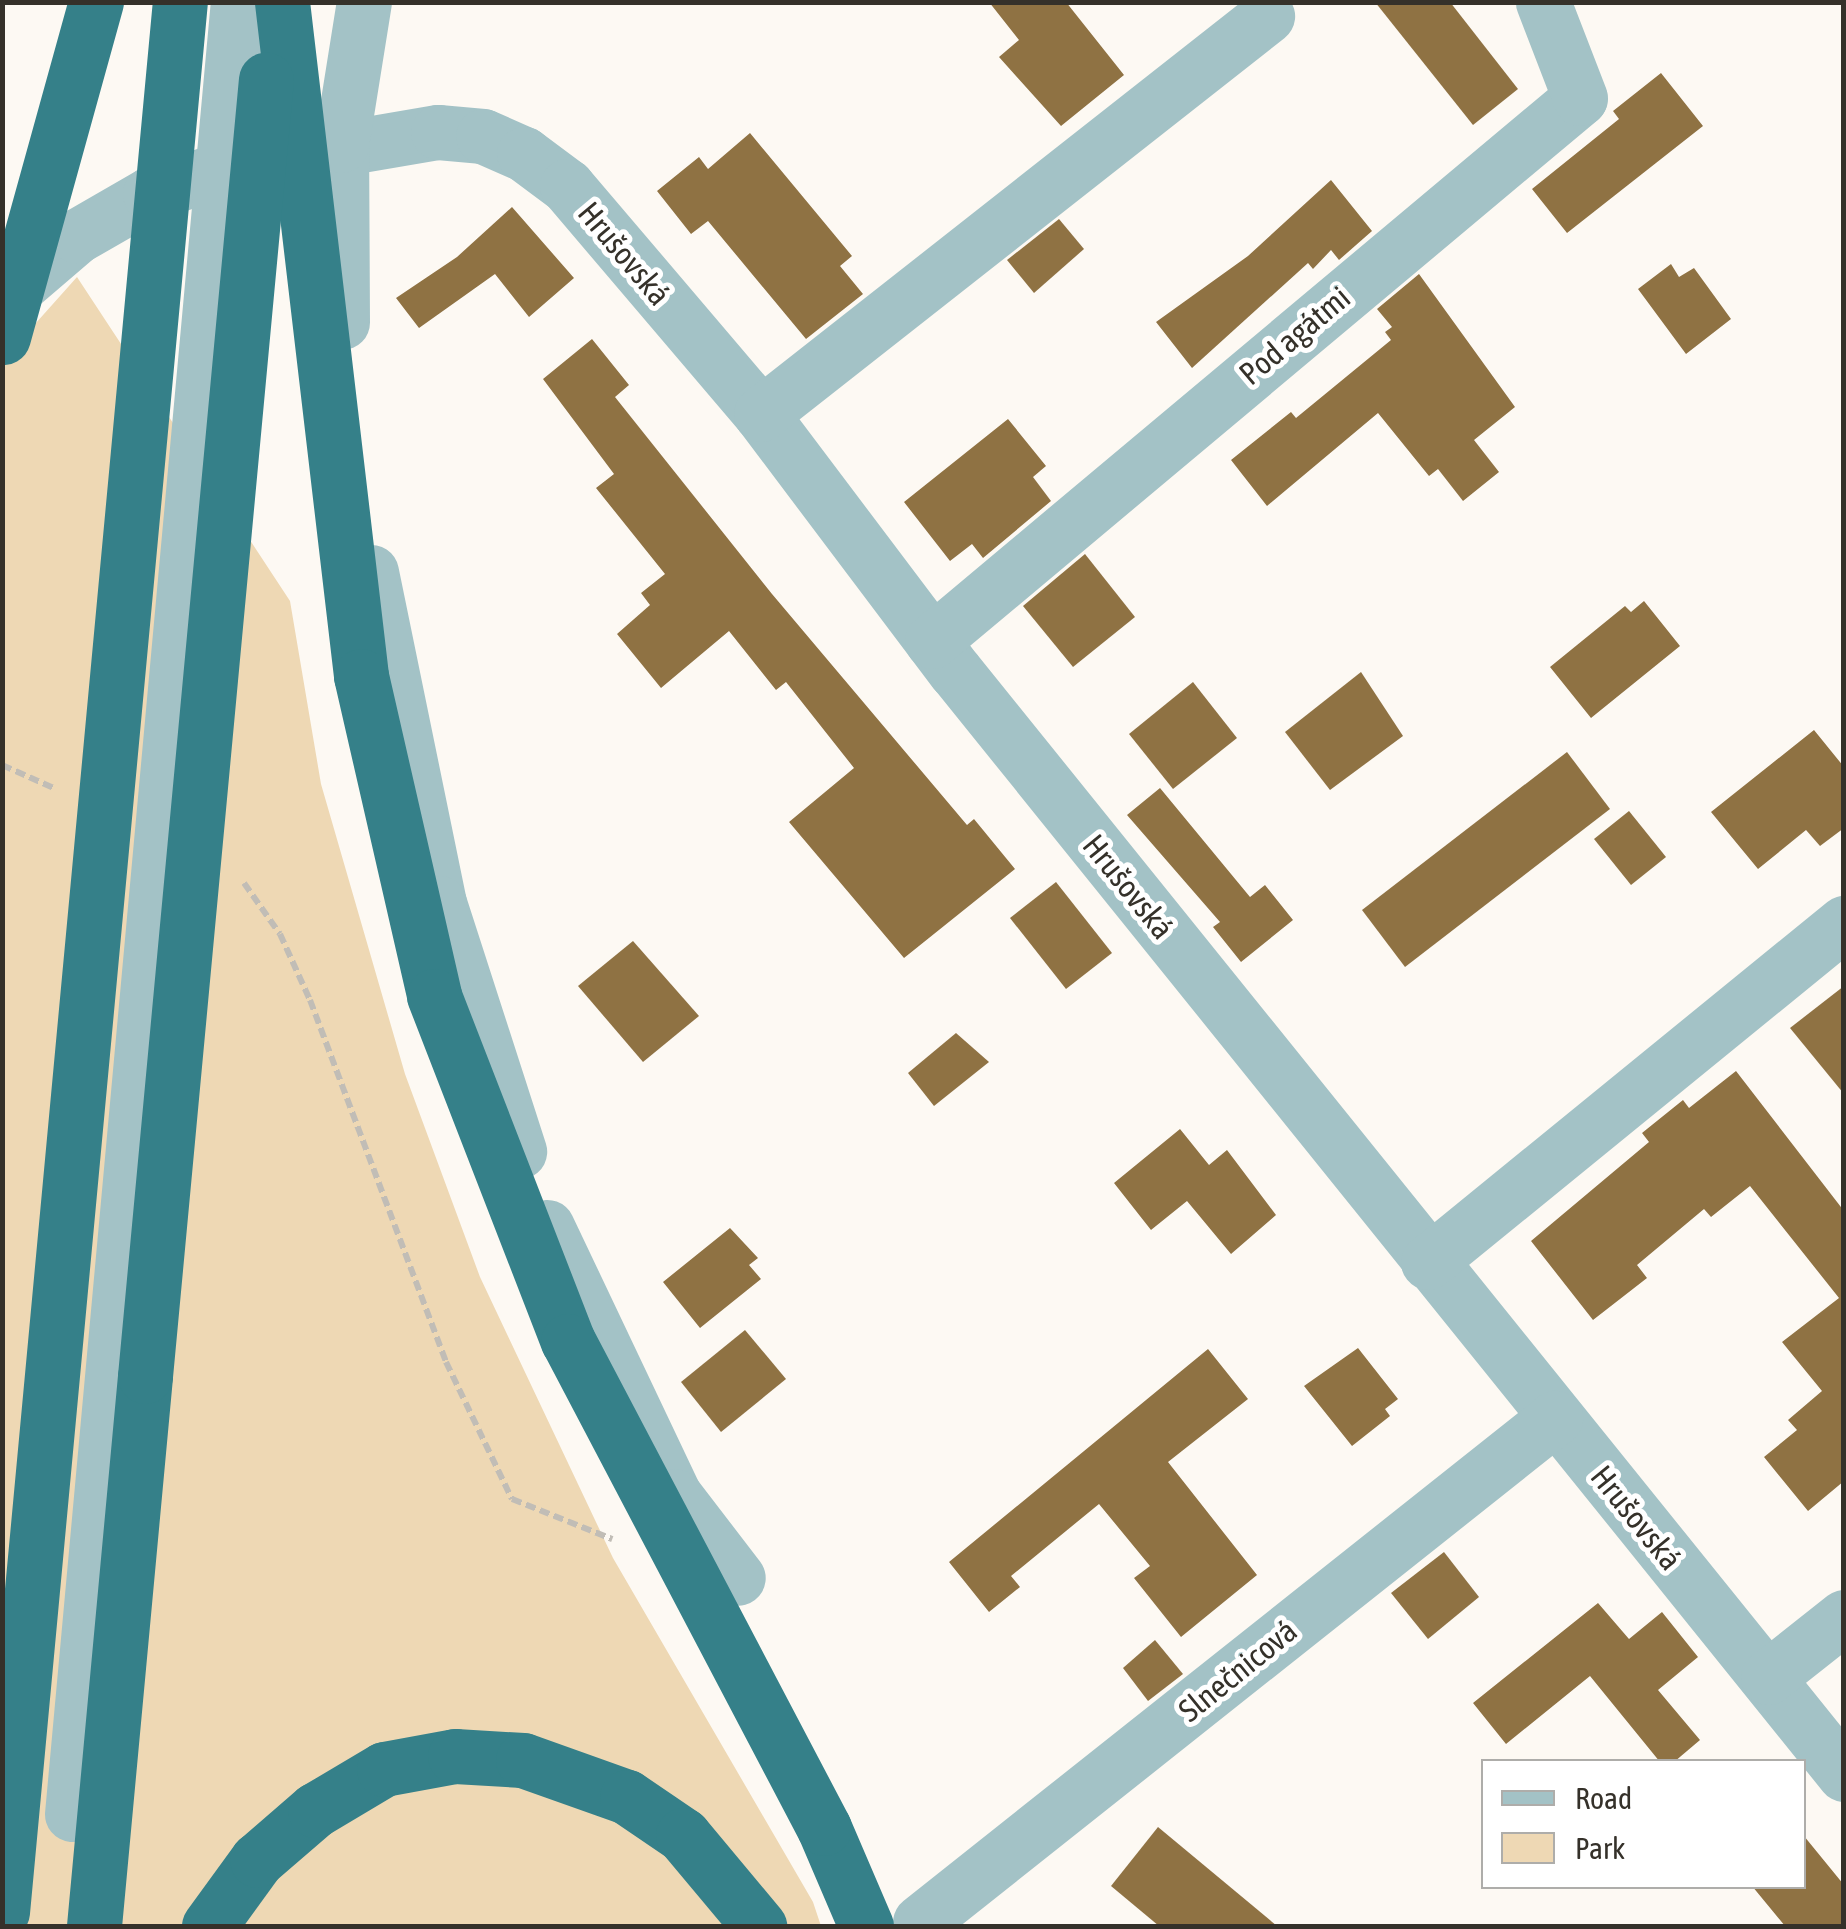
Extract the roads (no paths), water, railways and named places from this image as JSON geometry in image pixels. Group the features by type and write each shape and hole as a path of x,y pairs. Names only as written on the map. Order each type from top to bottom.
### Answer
{"highway":[{"path":"2,340 96,2"},
{"path":"2,1912 180,2"},
{"path":"94,1926 274,2"},
{"path":"282,2 360,676 399,864 434,996 568,1340 824,1828 866,1926"},
{"path":"208,1926 258,1860 315,1810 384,1770 456,1756 523,1760 627,1797 682,1835 745,1906"}],"street":[{"path":"72,1814 238,2"},
{"path":"364,2 341,145 338,282 371,578 439,903 535,1201 675,1496 738,1578"},
{"name":"Pod agátmi","path":"932,641 1580,98 1543,2"},
{"path":"761,414 1267,16"},
{"name":"Hrušovská","path":"2,300 77,236 150,194 221,169 341,145 438,132 484,136 524,154 566,186 761,414 932,641 1428,1262 1844,1774"},
{"path":"1428,1262 1844,924"},
{"name":"Slnečnicová","path":"920,1922 1555,1418"},
{"path":"1768,1677 1844,1616"}]}
